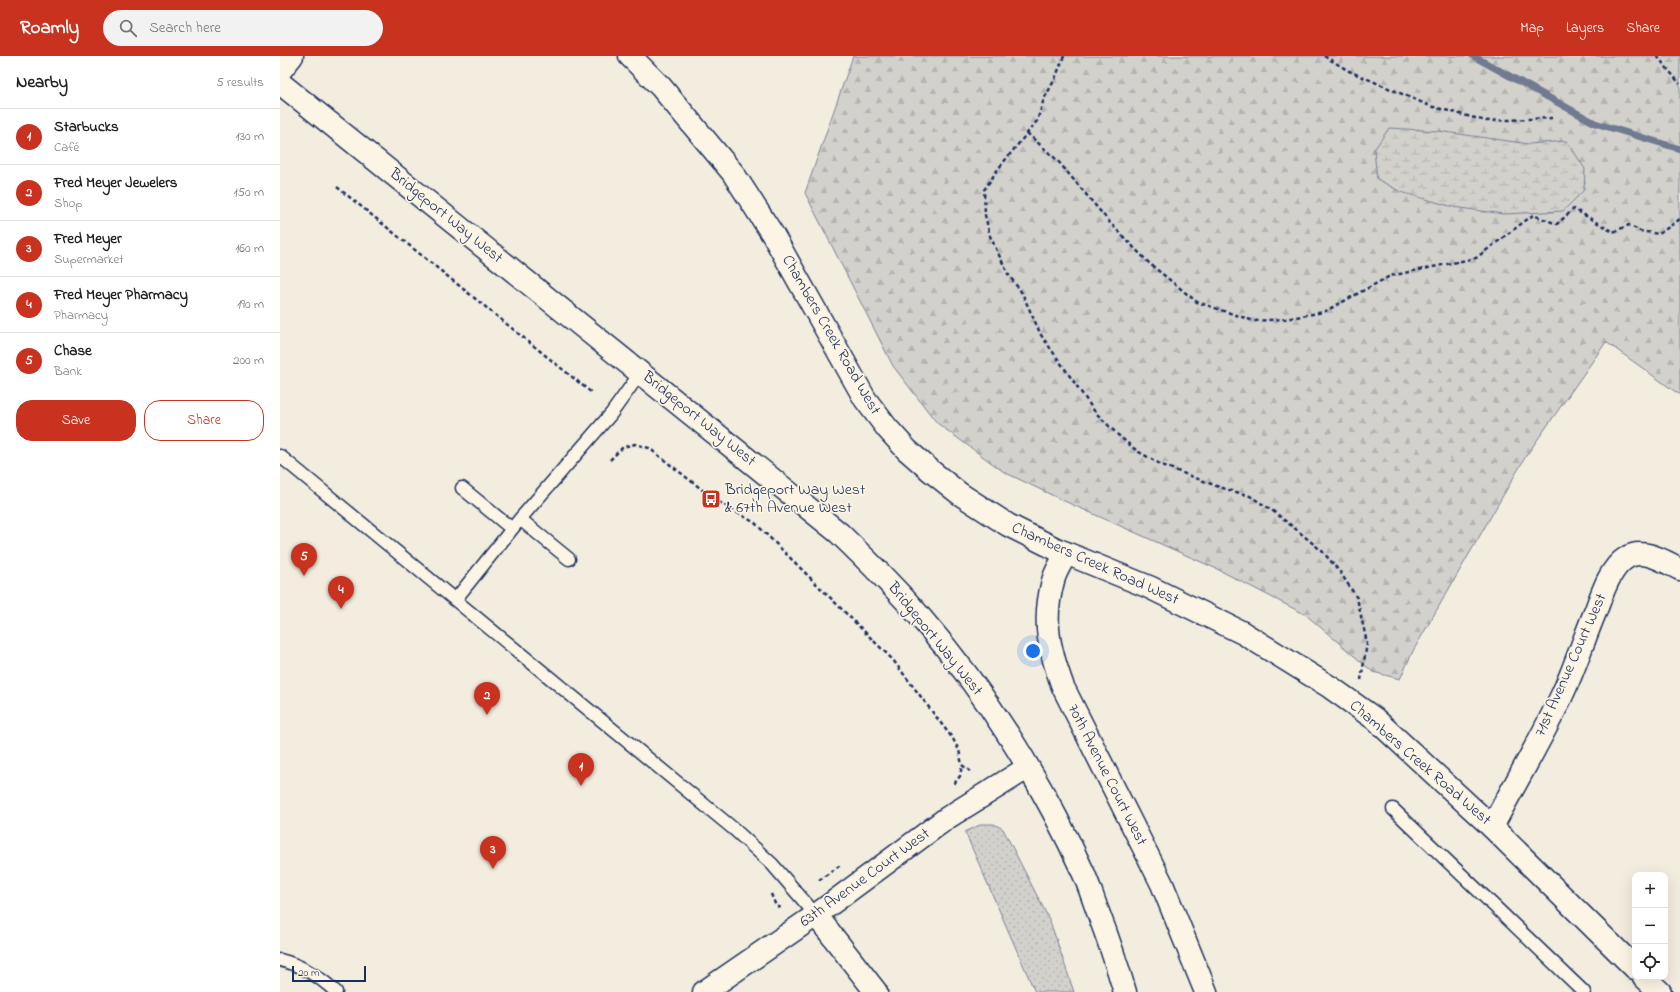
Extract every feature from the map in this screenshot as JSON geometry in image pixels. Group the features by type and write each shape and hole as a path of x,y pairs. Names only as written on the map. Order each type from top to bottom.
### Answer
{"street":[{"path":"280,71 292,56"},
{"name":"Chambers Creek Road West","path":"630,56 661,87 733,173 773,235 865,399 887,428 913,455 960,494 1008,525 1066,553 1149,587 1243,633 1309,673 1358,706 1375,719 1492,827 1632,965"},
{"name":"Bridgeport Way West","path":"280,83 840,533 922,618 959,664 994,712 1054,812 1084,874 1116,960 1125,992"},
{"name":"70th Avenue Court West","path":"1066,553 1053,580 1047,619 1048,637 1055,666 1063,687 1162,884 1206,992"},
{"name":"71st Avenue Court West","path":"1492,827 1563,693 1609,580 1622,561 1637,554 1656,557 1680,568"},
{"name":"63th Avenue Court West","path":"704,992 816,915 947,818 1027,768"},
{"path":"816,915 876,992"},
{"path":"1647,980 1660,992"}],"lane":[{"path":"455,600 520,519 611,414 641,372"},
{"path":"280,456 754,846 788,882 816,915"},
{"path":"462,488 512,529"},
{"path":"520,519 569,559"},
{"path":"1393,809 1584,992"},
{"path":"280,960 299,966 336,992"}],"path":[{"path":"1064,56 1055,79 1044,99 1036,122 998,169 984,190 985,215 990,236 999,256 1008,274 1022,293 1041,335 1095,412 1118,435 1137,451 1162,465 1218,487 1250,496 1273,511 1323,552 1340,572 1357,598 1367,643 1358,706"},
{"path":"1324,56 1349,71 1430,106 1486,121 1552,118"},
{"path":"1658,56 1680,84"},
{"path":"1028,132 1057,160 1111,224 1150,264 1197,302 1254,321 1301,317 1324,312 1390,276 1476,258 1533,214 1557,224 1574,210 1613,232 1629,225 1640,231 1658,234 1680,219"},
{"path":"337,188 592,393"},
{"path":"610,460 623,447 635,444 649,448 714,499 755,523 893,660 953,739 959,750 962,765 970,771"},
{"path":"776,906 782,908"}],"green space":[{"path":"853,56 1680,56 1680,395 1606,342 1526,456 1413,651 1400,679 1373,672 1306,615 1217,569 1062,500 1004,472 937,423 893,366 805,193"},
{"path":"1389,128 1438,131 1529,144 1567,141 1585,169 1584,190 1563,211 1504,214 1453,207 1401,192 1377,179 1374,150"},
{"path":"982,824 994,824 1003,829 1050,921 1074,992 1035,992 965,832"}],"waterway":[{"path":"1473,56 1595,123 1680,149"}],"place":[{"name":"Bridgeport Way West & 67th Avenue West","path":"711,499"},
{"name":"Chase","path":"304,576"},
{"name":"Fred Meyer Pharmacy","path":"341,609"},
{"name":"Fred Meyer Jewelers","path":"487,715"},
{"name":"Starbucks","path":"581,786"},
{"name":"Fred Meyer","path":"493,869"}]}
